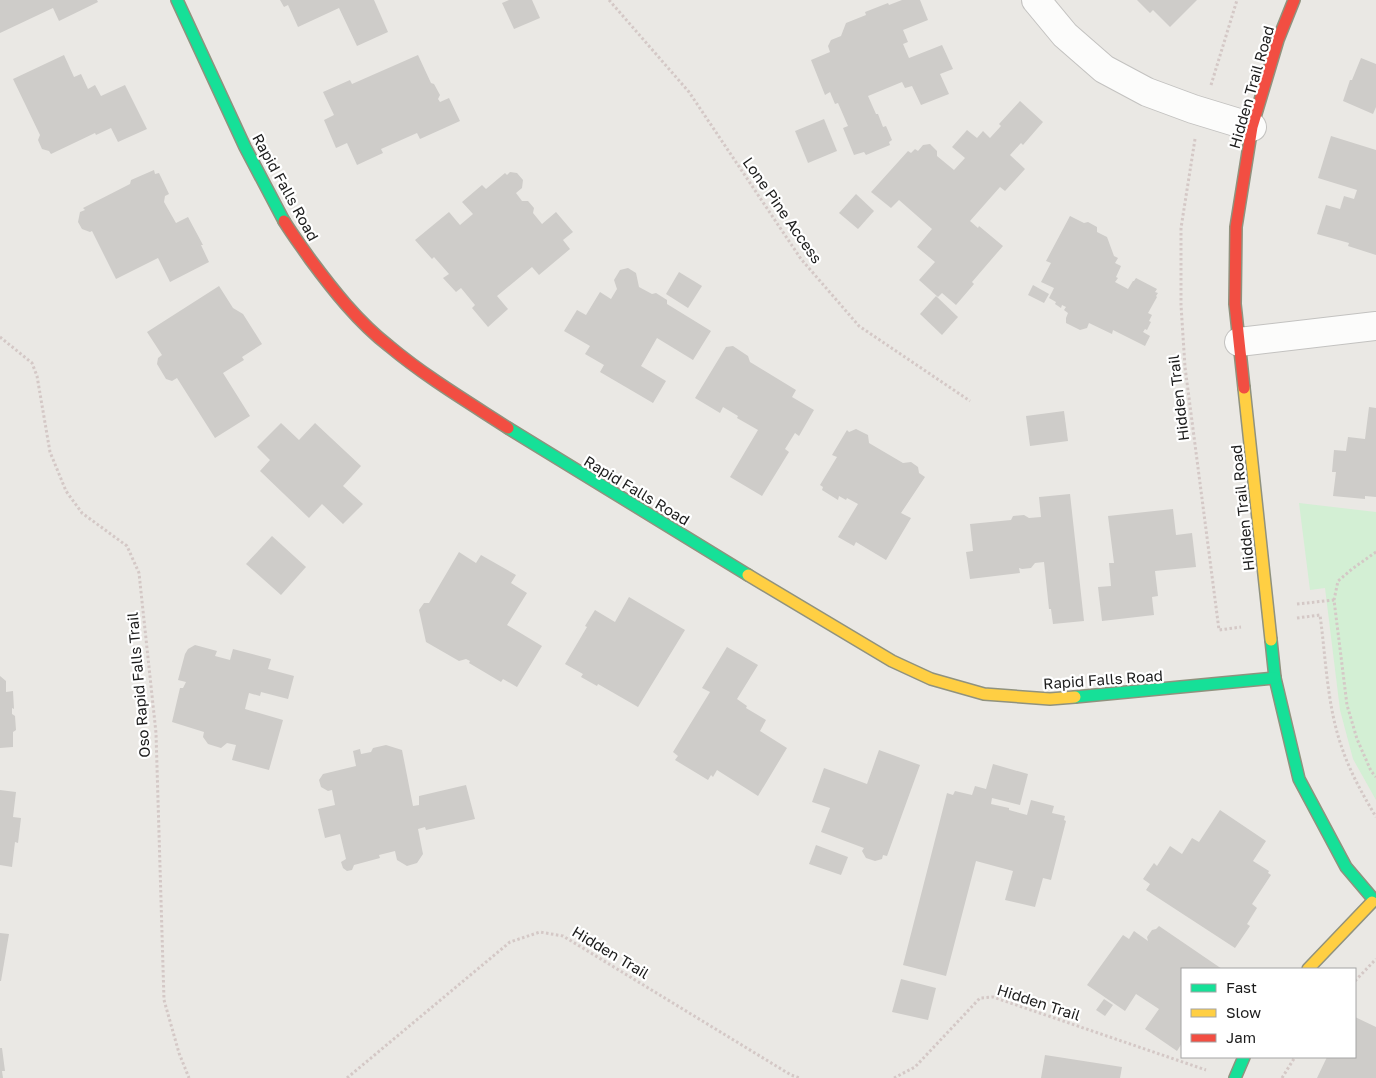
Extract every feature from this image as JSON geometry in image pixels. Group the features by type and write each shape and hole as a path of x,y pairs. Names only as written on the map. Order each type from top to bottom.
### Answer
{"street":[{"name":"Rapid Falls Road","path":"177,0 250,155 290,231 321,274 349,309 388,346 458,396 518,434 838,630 892,661 931,678 984,694 1050,700 1275,678"},
{"path":"1036,0 1065,35 1104,69 1147,92 1193,109 1252,127"},
{"name":"Hidden Trail Road","path":"1294,0 1278,40 1252,127 1236,227 1235,304 1275,678 1298,779 1346,867 1375,900 1309,968"},
{"path":"1239,342 1376,326"},
{"path":"1235,1078 1244,1058"}],"path":[{"name":"Lone Pine Access","path":"609,0 689,92 800,259 859,326 970,401"},
{"path":"1211,84 1237,0"},
{"name":"Hidden Trail","path":"1194,144 1181,228 1181,304 1185,367 1219,630 1239,627"},
{"name":"Oso Rapid Falls Trail","path":"0,337 32,363 37,376 50,452 66,491 82,513 127,546 139,573 156,733 164,1000 179,1053 189,1078"},
{"path":"1376,552 1338,581 1334,600 1347,705 1357,739 1371,771 1376,777"},
{"path":"1267,608 1334,600"},
{"path":"1308,617 1320,615 1331,706 1342,748 1361,792 1376,817"},
{"name":"Hidden Trail","path":"347,1078 510,942 540,932 563,936 791,1075 800,1078"},
{"path":"1356,980 1376,959"},
{"name":"Hidden Trail","path":"894,1078 915,1067 980,998 992,997 1204,1069"},
{"path":"1282,1078 1294,1058"}],"green space":[{"path":"1299,503 1376,512 1376,800 1353,759 1340,710 1325,588 1310,590"}],"building":[{"path":"0,0 97,0 98,2 59,21 53,8 0,33"},
{"path":"280,0 374,0 388,32 357,46 339,8 298,27 288,5 284,7"},
{"path":"509,0 532,0 540,18 514,29 502,3"},
{"path":"902,0 920,0 928,20 903,30 908,42 903,44 909,58 942,45 953,69 940,74 949,94 921,105 912,86 905,88 902,82 868,96 883,127 886,126 892,140 889,142 890,145 866,155 864,152 854,155 843,128 848,126 838,103 835,104 830,92 825,95 811,60 830,52 828,46 831,40 841,36 846,23 866,15 865,12"},
{"path":"1137,0 1197,0 1170,27 1153,10 1150,13"},
{"path":"64,55 74,77 81,74 88,89 95,85 101,96 125,85 147,129 118,142 111,128 96,135 95,133 51,154 49,151 42,149 38,140 40,135 13,79"},
{"path":"418,55 431,83 434,84 440,95 438,99 440,102 449,98 460,121 420,139 417,133 381,149 383,153 357,165 347,143 336,148 324,120 334,115 323,92 350,80 352,84"},
{"path":"1361,58 1376,64 1376,107 1373,114 1343,101 1350,80 1352,80"},
{"path":"1020,101 1043,122 1023,145 1021,143 1010,155 1025,169 1005,191 1000,187 970,221 1003,246 972,282 974,284 956,305 942,293 938,297 919,280 935,262 917,247 932,229 899,200 891,208 871,192 908,151 911,153 915,149 918,151 923,145 930,144 937,151 937,156 954,170 965,158 952,147 967,130 977,138 983,131 990,138 1001,126 999,124"},
{"path":"824,119 837,151 808,163 795,131"},
{"path":"1331,136 1376,150 1376,255 1348,246 1349,243 1317,234 1326,205 1340,209 1344,196 1354,199 1357,190 1318,178"},
{"path":"154,170 155,174 159,173 169,194 165,196 164,202 176,223 188,217 203,245 201,245 209,262 170,282 158,258 116,279 92,231 82,229 78,222 80,212 85,210 83,208 130,184 131,180"},
{"path":"510,172 517,173 523,180 522,188 516,193 522,201 528,201 534,208 533,213 542,224 556,212 573,232 563,240 570,249 539,275 532,267 497,296 508,309 488,327 472,308 475,305 461,288 456,292 443,278 449,274 415,240 449,212 460,225 473,214 462,202 482,185 486,189 505,173 507,175"},
{"path":"856,194 874,211 858,229 839,213"},
{"path":"1070,216 1097,227 1097,232 1107,237 1114,256 1118,258 1115,263 1121,266 1115,282 1128,289 1136,278 1157,289 1155,292 1158,293 1157,297 1148,313 1152,315 1149,321 1151,322 1147,330 1145,329 1143,332 1150,336 1145,346 1113,330 1112,334 1089,323 1087,328 1080,330 1066,323 1068,313 1064,310 1066,307 1062,305 1061,308 1049,298 1054,288 1041,282 1051,263 1046,261"},
{"path":"628,268 636,273 639,287 652,294 656,293 667,300 667,304 711,331 693,360 657,338 641,366 666,381 653,403 600,372 604,365 585,354 590,346 564,331 577,310 586,315 600,292 611,299 617,289 614,280 620,270"},
{"path":"679,272 702,286 688,308 666,294"},
{"path":"1033,285 1049,294 1044,303 1028,295"},
{"path":"219,286 233,308 243,314 262,344 242,357 244,360 223,373 250,416 215,438 177,378 172,381 166,379 157,364 158,358 162,355 147,332"},
{"path":"936,296 958,317 942,335 920,314"},
{"path":"733,346 748,356 750,362 796,390 792,397 814,410 799,436 795,433 785,449 789,452 762,496 730,477 758,430 737,418 738,416 723,407 720,413 695,398 726,347"},
{"path":"1369,407 1376,408 1376,497 1365,496 1365,499 1333,496 1336,472 1332,472 1334,450 1346,451 1348,437 1365,439"},
{"path":"1064,411 1068,441 1030,446 1026,416"},
{"path":"281,423 299,440 315,423 361,466 343,486 363,504 343,524 322,504 309,518 260,471 270,460 257,447"},
{"path":"856,429 868,435 869,443 903,463 911,462 918,467 919,473 925,477 901,513 911,518 886,560 856,542 854,546 838,537 858,504 839,496 838,500 822,490 823,487 820,485 837,457 832,455 847,430 849,432"},
{"path":"1070,494 1084,621 1053,624 1051,609 1049,609 1044,562 1035,563 1031,568 1019,568 1020,573 970,579 966,552 973,551 970,524 1011,520 1013,516 1041,517 1039,497"},
{"path":"1173,509 1176,535 1192,533 1196,567 1155,571 1158,596 1152,597 1154,615 1102,621 1098,587 1111,586 1109,563 1114,563 1108,516"},
{"path":"272,536 306,567 281,595 246,564"},
{"path":"459,552 476,563 481,555 516,575 511,583 527,593 507,625 542,646 517,687 503,679 501,682 469,663 470,661 466,659 459,661 426,642 419,610 424,603 429,603"},
{"path":"629,597 685,630 638,707 598,684 597,686 581,677 583,674 565,664 595,610 615,622"},
{"path":"195,645 217,651 215,656 230,660 233,649 271,659 268,669 294,676 288,699 261,692 260,696 249,693 245,709 283,720 269,770 232,760 236,745 227,743 221,748 208,744 203,737 204,732 172,722 180,688 183,688 186,682 178,680 185,654 188,649"},
{"path":"727,647 758,665 737,699 747,706 746,708 766,720 760,731 787,748 758,796 717,770 713,777 711,775 708,780 675,760 678,756 673,752 710,692 702,688"},
{"path":"0,676 6,681 6,692 13,691 14,709 12,708 12,714 15,716 16,730 13,732 13,747 0,748"},
{"path":"386,745 402,750 413,806 419,805 419,796 466,785 475,819 426,830 425,827 418,829 423,854 417,863 407,866 397,860 395,851 379,855 380,858 354,865 352,870 347,871 343,868 341,862 346,859 340,834 325,838 318,809 335,805 332,790 328,791 321,787 319,780 323,774 356,766 353,751 360,749 361,754 371,752 373,748"},
{"path":"879,750 920,765 887,856 883,855 882,859 875,861 866,858 862,851 864,848 821,832 830,808 812,802 824,768 867,784"},
{"path":"993,764 1028,774 1020,805 992,798 991,804 1027,815 1031,800 1054,806 1052,813 1065,816 1064,820 1066,821 1051,880 1043,878 1035,907 1005,900 1013,871 976,861 946,976 903,965 947,793 953,795 955,791 972,795 975,786 986,789"},
{"path":"0,790 16,792 13,817 21,818 18,843 15,842 12,867 0,865"},
{"path":"1220,810 1266,841 1253,861 1269,871 1268,873 1271,875 1252,904 1257,908 1247,924 1250,926 1235,948 1146,890 1150,884 1143,879 1154,863 1157,866 1170,846 1182,854 1192,838 1199,842"},
{"path":"816,845 848,857 841,875 809,864"},
{"path":"1159,926 1221,968 1181,968 1181,1045 1177,1051 1145,1029 1159,1009 1136,994 1125,1011 1087,985 1123,935 1129,939 1134,931 1148,941 1147,937 1152,930"},
{"path":"0,933 9,934 1,981 0,981"},
{"path":"901,979 936,988 928,1020 892,1012"},
{"path":"1104,999 1113,1005 1105,1016 1096,1010"},
{"path":"1356,1017 1376,1027 1376,1078 1317,1078 1327,1058 1356,1058"},
{"path":"0,1048 2,1048 5,1071 2,1071 3,1078 0,1078"},
{"path":"1045,1055 1122,1067 1120,1078 1041,1078"}],"traffic: fast":[{"path":"177,0 245,147 284,221"},
{"path":"508,428 748,575"},
{"path":"1271,640 1275,678 1299,779 1346,867 1374,900 1372,902"},
{"path":"1075,697 1275,678"},
{"path":"1235,1078 1244,1058"}],"traffic: slow":[{"path":"1244,388 1271,640"},
{"path":"748,575 892,661 931,679 984,694 1050,699 1075,697"},
{"path":"1309,968 1372,902"}],"traffic: jam":[{"path":"1244,388 1235,304 1236,227 1252,127 1278,40 1294,0"},
{"path":"284,221 310,259 346,305 367,327 389,346 447,389 508,428"}]}
